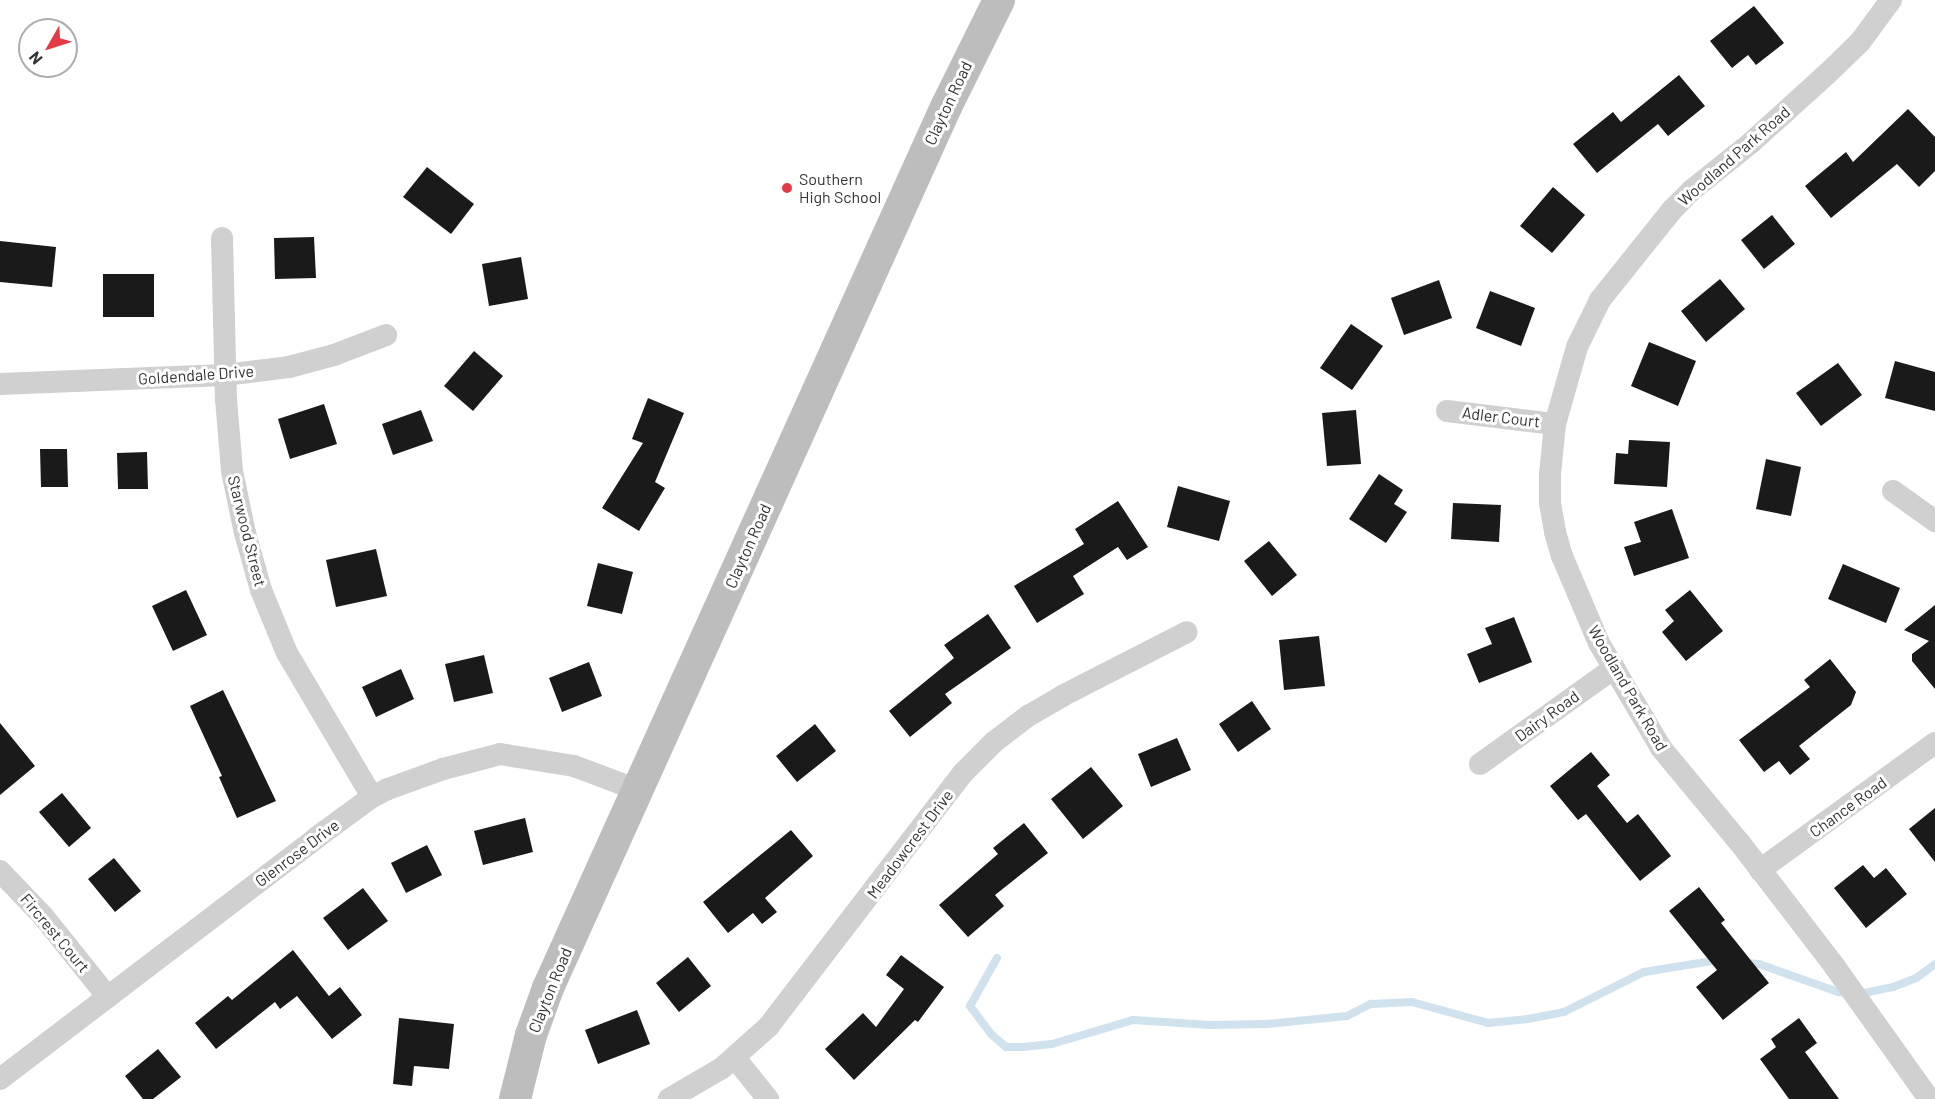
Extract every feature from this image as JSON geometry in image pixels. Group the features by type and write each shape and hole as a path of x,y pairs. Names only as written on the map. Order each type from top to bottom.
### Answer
{"street":[{"name":"Clayton Road","path":"515,1099 531,1035 548,988 946,107 999,0"},
{"name":"Woodland Park Road","path":"1891,0 1860,42 1752,142 1692,189 1623,267 1586,325 1555,424 1550,474 1555,532 1599,643 1661,748 1760,870 1856,995 1929,1099"},
{"name":"Starwood Street","path":"222,238 225,375 232,471 245,534 261,590 287,653 372,797"},
{"name":"Goldendale Drive","path":"0,384 225,375 289,367 334,355 386,334"},
{"name":"Adler Court","path":"1447,411 1555,424"},
{"path":"1893,491 1935,521"},
{"name":"Meadowcrest Drive","path":"669,1099 685,1092 735,1058 788,1004 963,773 994,742 1028,716 1062,696 1187,632"},
{"name":"Dairy Road","path":"1480,764 1614,668"},
{"name":"Chance Road","path":"1760,870 1935,743"},
{"name":"Glenrose Drive","path":"0,1079 372,797 417,777 500,754 574,766 638,790"},
{"name":"Fircrest Court","path":"0,871 43,916 108,997"},
{"path":"735,1058 768,1099"}],"building":[{"path":"1754,6 1784,43 1756,65 1748,55 1732,68 1710,41"},
{"path":"1679,75 1705,106 1668,136 1658,124 1597,173 1573,144 1613,112 1621,122"},
{"path":"1908,109 1935,137 1935,171 1919,187 1897,164 1831,218 1805,186 1846,152 1853,162"},
{"path":"427,167 474,204 451,234 403,197"},
{"path":"1553,187 1585,215 1552,253 1520,226"},
{"path":"1772,215 1795,244 1764,269 1741,240"},
{"path":"314,237 316,278 275,279 274,238"},
{"path":"0,241 56,247 52,287 0,282"},
{"path":"521,257 528,299 489,306 482,264"},
{"path":"103,274 154,274 154,317 103,317"},
{"path":"1720,279 1745,309 1706,342 1681,311"},
{"path":"1439,280 1452,318 1404,335 1391,298"},
{"path":"1490,291 1535,308 1521,346 1476,328"},
{"path":"1351,324 1383,346 1352,390 1320,368"},
{"path":"1649,342 1696,361 1678,406 1631,386"},
{"path":"474,351 503,376 473,411 444,386"},
{"path":"1895,361 1935,372 1935,411 1885,398"},
{"path":"1838,363 1862,395 1821,426 1796,393"},
{"path":"648,398 684,413 655,482 665,488 639,531 602,508 643,443 632,439"},
{"path":"324,404 337,444 290,459 278,419"},
{"path":"421,410 433,441 393,455 382,424"},
{"path":"1356,410 1361,464 1327,466 1322,413"},
{"path":"1629,440 1670,442 1667,487 1614,484 1616,453 1628,454"},
{"path":"40,449 67,449 68,487 41,487"},
{"path":"147,452 148,489 118,489 117,453"},
{"path":"1766,459 1801,467 1791,516 1756,509"},
{"path":"1379,474 1403,490 1394,504 1407,512 1386,543 1349,519"},
{"path":"1178,486 1230,501 1219,541 1167,527"},
{"path":"1118,501 1148,547 1127,560 1118,547 1073,576 1084,594 1037,623 1014,586 1084,544 1075,529"},
{"path":"1453,503 1501,505 1499,542 1451,539"},
{"path":"1672,509 1689,558 1634,576 1624,547 1641,542 1634,522"},
{"path":"1269,541 1297,575 1272,596 1244,561"},
{"path":"376,549 387,596 336,607 326,560"},
{"path":"598,563 633,572 622,614 587,606"},
{"path":"1843,564 1900,588 1886,623 1828,599"},
{"path":"186,590 207,635 173,651 152,606"},
{"path":"1690,590 1723,631 1686,661 1662,632 1674,621 1665,610"},
{"path":"1935,605 1935,689 1912,661 1912,654 1929,641 1904,630"},
{"path":"988,614 1011,648 945,694 952,703 910,737 889,711 954,658 944,645"},
{"path":"1514,617 1532,662 1479,683 1467,654 1492,644 1485,628"},
{"path":"1319,636 1325,686 1284,690 1279,640"},
{"path":"484,655 493,693 454,702 445,664"},
{"path":"1830,659 1856,692 1851,705 1799,746 1810,759 1790,775 1779,761 1764,772 1739,740 1810,687 1804,680"},
{"path":"589,662 602,696 562,712 549,678"},
{"path":"401,669 414,699 376,717 362,687"},
{"path":"223,690 276,801 237,818 219,777 222,776 190,706"},
{"path":"1252,701 1271,729 1238,752 1219,724"},
{"path":"0,723 35,766 0,795"},
{"path":"815,724 836,751 797,782 776,756"},
{"path":"1177,738 1191,770 1151,787 1138,754"},
{"path":"1591,752 1610,775 1597,786 1627,823 1638,814 1671,856 1640,881 1586,814 1578,820 1550,786"},
{"path":"1091,767 1123,806 1083,839 1051,799"},
{"path":"62,793 91,828 69,847 39,812"},
{"path":"1935,808 1935,862 1909,829"},
{"path":"525,818 533,852 483,865 474,831"},
{"path":"1024,823 1048,853 995,895 1004,906 968,937 939,905 998,854 993,848"},
{"path":"791,830 813,856 765,898 777,912 762,924 753,913 728,933 703,902"},
{"path":"427,845 442,875 406,893 391,863"},
{"path":"114,858 141,891 115,912 88,879"},
{"path":"1863,865 1874,878 1886,868 1907,894 1866,928 1834,888"},
{"path":"1699,887 1725,920 1721,923 1769,983 1723,1020 1696,987 1717,970 1669,911"},
{"path":"363,888 388,921 348,950 323,918"},
{"path":"293,950 329,996 340,987 362,1015 332,1039 297,996 280,1009 275,1002 216,1049 195,1023 228,996 232,1000"},
{"path":"901,955 944,987 918,1022 915,1020 854,1080 825,1049 863,1013 876,1027 904,989 886,975"},
{"path":"688,957 711,986 679,1012 656,983"},
{"path":"637,1010 650,1044 598,1064 585,1030"},
{"path":"399,1018 454,1024 449,1069 414,1066 412,1086 393,1084"},
{"path":"1799,1018 1817,1043 1805,1052 1839,1099 1789,1099 1760,1059 1776,1047 1771,1039"},
{"path":"158,1049 181,1077 153,1099 143,1099 125,1076"}],"waterway":[{"path":"997,958 970,1006 991,1034 1006,1047 1052,1044 1133,1020 1211,1025 1267,1024 1347,1016 1371,1004 1412,1002 1488,1023 1528,1019 1564,1012 1644,972 1718,960"},
{"path":"1745,963 1759,964 1838,992 1848,993"},
{"path":"1860,994 1893,987 1916,978 1935,964"}],"place":[{"name":"Southern High School","path":"787,188"}]}
